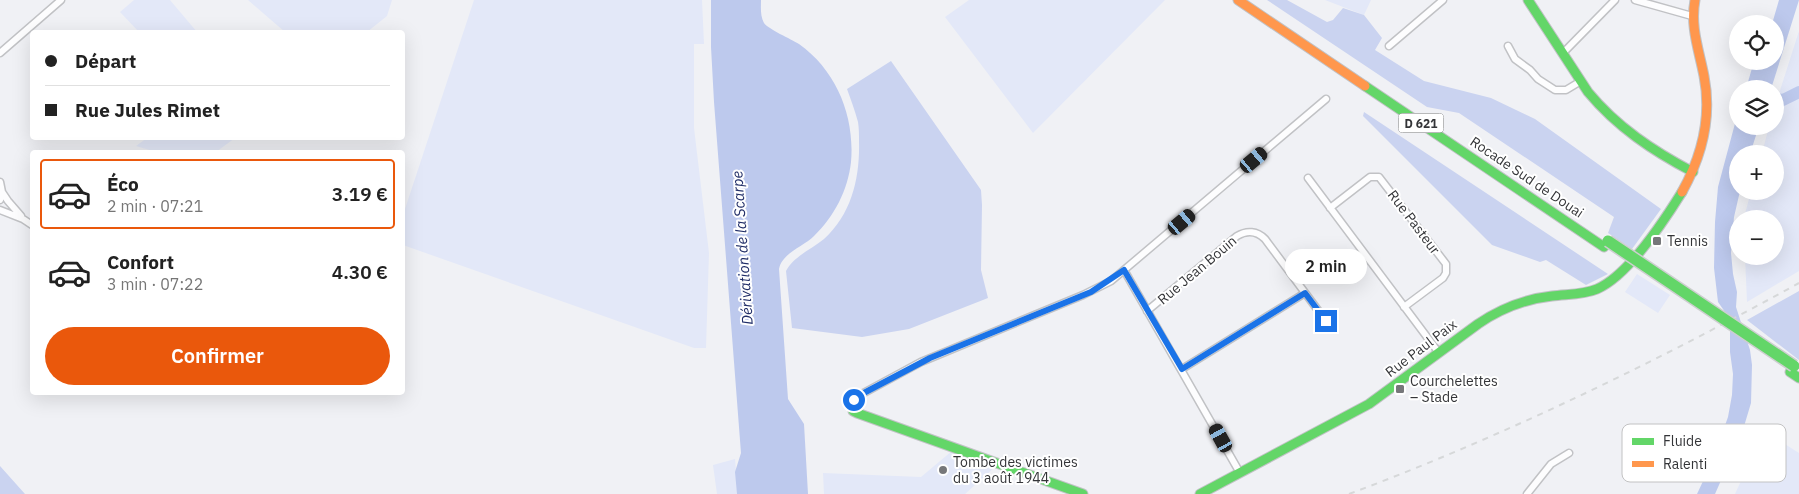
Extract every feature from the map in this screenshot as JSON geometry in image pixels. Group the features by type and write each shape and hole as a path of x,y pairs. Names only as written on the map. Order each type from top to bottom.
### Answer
{"main road":[{"name":"Rocade Sud de Douai","path":"1238,0 1795,371"},
{"name":"Rocade Sud de Douai","path":"1248,0 1606,244"},
{"path":"1528,0 1591,96 1603,110 1654,150 1693,172"},
{"path":"1692,16 1695,0"},
{"name":"Rue Paul Paix","path":"1200,494 1369,404 1484,320 1508,307 1536,299 1589,292 1603,286 1627,264 1655,233 1693,172 1698,159 1703,138 1706,96 1692,16"},
{"path":"853,402 853,411 857,414 1083,494"}],"street":[{"path":"0,53 62,0"},
{"path":"1389,46 1443,0"},
{"path":"1563,53 1615,0"},
{"path":"1634,0 1692,16"},
{"path":"1508,46 1515,59 1538,79 1555,90 1566,90 1581,81"},
{"path":"853,402 860,395 921,362 1091,292 1124,270 1326,99"},
{"name":"Rue Pasteur","path":"1330,208 1370,177 1376,176 1383,181 1446,264 1446,273 1443,278 1404,307"},
{"path":"1308,178 1439,353"},
{"path":"0,182 2,192 10,205 23,219"},
{"path":"0,200 2,192"},
{"path":"0,210 30,224"},
{"name":"Rue Jean Bouin","path":"1147,311 1238,236 1248,232 1259,234 1265,239 1305,293"},
{"path":"1124,270 1240,473"},
{"path":"1182,369 1305,293 1326,321"},
{"path":"1527,494 1552,464 1569,453"}],"shaded area":[{"path":"134,0 170,0 195,30 137,30 120,12"},
{"path":"248,0 392,0 387,16 370,30 283,30"},
{"path":"474,0 702,0 704,44 694,44 694,128 709,253 706,348 694,348 405,246 405,209"},
{"path":"969,0 1165,0 1033,133 945,17"},
{"path":"1267,0 1287,0 1327,22 1333,20 1343,8 1364,15 1382,38 1375,50 1424,81 1491,98 1535,119 1661,209 1632,249 1608,233 1614,217 1459,113 1427,107"},
{"path":"1325,0 1371,0 1364,15"},
{"path":"1799,31 1799,271 1747,302 1745,265 1784,265 1784,210 1746,210 1749,200 1784,200 1784,145 1764,145 1767,135 1784,135 1783,80"},
{"path":"891,61 981,190 981,270 988,298 909,329 862,337 792,328 786,271 794,261 824,239 834,229 848,206 856,181 859,155 859,127 847,89"},
{"path":"1364,112 1608,274 1586,285 1546,260 1540,262 1492,245 1363,116"},
{"path":"144,140 232,140 219,150 149,150 136,146"},
{"path":"1637,274 1670,295 1658,313 1625,292"},
{"path":"1799,291 1799,360 1747,320"},
{"path":"1786,445 1799,453 1799,494 1735,494 1741,482 1786,482"},
{"path":"952,451 995,467 965,494 824,494 823,473 921,477"},
{"path":"735,459 738,494 717,494 713,465"},
{"path":"0,466 25,494 0,494"}],"water":[{"name":"Dérivation de la Scarpe","path":"711,0 761,0 761,14 764,23 799,44 824,68 841,96 850,128 851,162 847,183 834,212 821,229 809,240 788,254 779,269 788,399 804,424 808,494 737,494 735,472 741,453 714,102"},
{"path":"1779,0 1799,0 1784,48 1784,15 1775,15"},
{"path":"1751,70 1777,70 1774,80 1749,80"},
{"path":"1732,135 1756,135 1753,145 1729,145"},
{"path":"1729,146 1729,200 1738,200 1736,210 1729,210 1729,265 1732,265 1737,292 1736,307 1750,350 1752,365 1751,403 1745,424 1726,424 1732,395 1733,374 1730,352 1730,327 1725,312 1718,302 1714,268 1718,187"},
{"path":"1703,482 1720,482 1715,494 1697,494"}],"waterway":[{"path":"1784,100 1799,92"}],"railway":[{"path":"1349,494 1464,448 1578,397 1689,342 1799,283"}],"traffic: fast":[{"path":"1528,0 1588,92 1599,105 1636,137 1664,156 1693,172"},
{"path":"1365,86 1604,247"},
{"path":"1200,494 1369,404 1478,324 1495,314 1532,300 1592,291 1609,282 1645,246 1682,192"},
{"path":"1608,241 1794,366"},
{"path":"1790,372 1799,378"},
{"path":"853,403 853,411 857,413 1083,494"}],"traffic: slow":[{"path":"1238,0 1365,86"},
{"path":"1682,192 1700,150 1706,121 1706,91 1694,29 1695,0"}],"place":[{"name":"Tennis","path":"1657,241"},
{"name":"Courchelettes – Stade","path":"1400,389"},
{"name":"Tombe des victimes du 3 août 1944","path":"943,470"}],"route":[{"path":"854,400 856,397 921,362 1091,292 1124,270 1182,369 1305,293 1326,321"}]}
